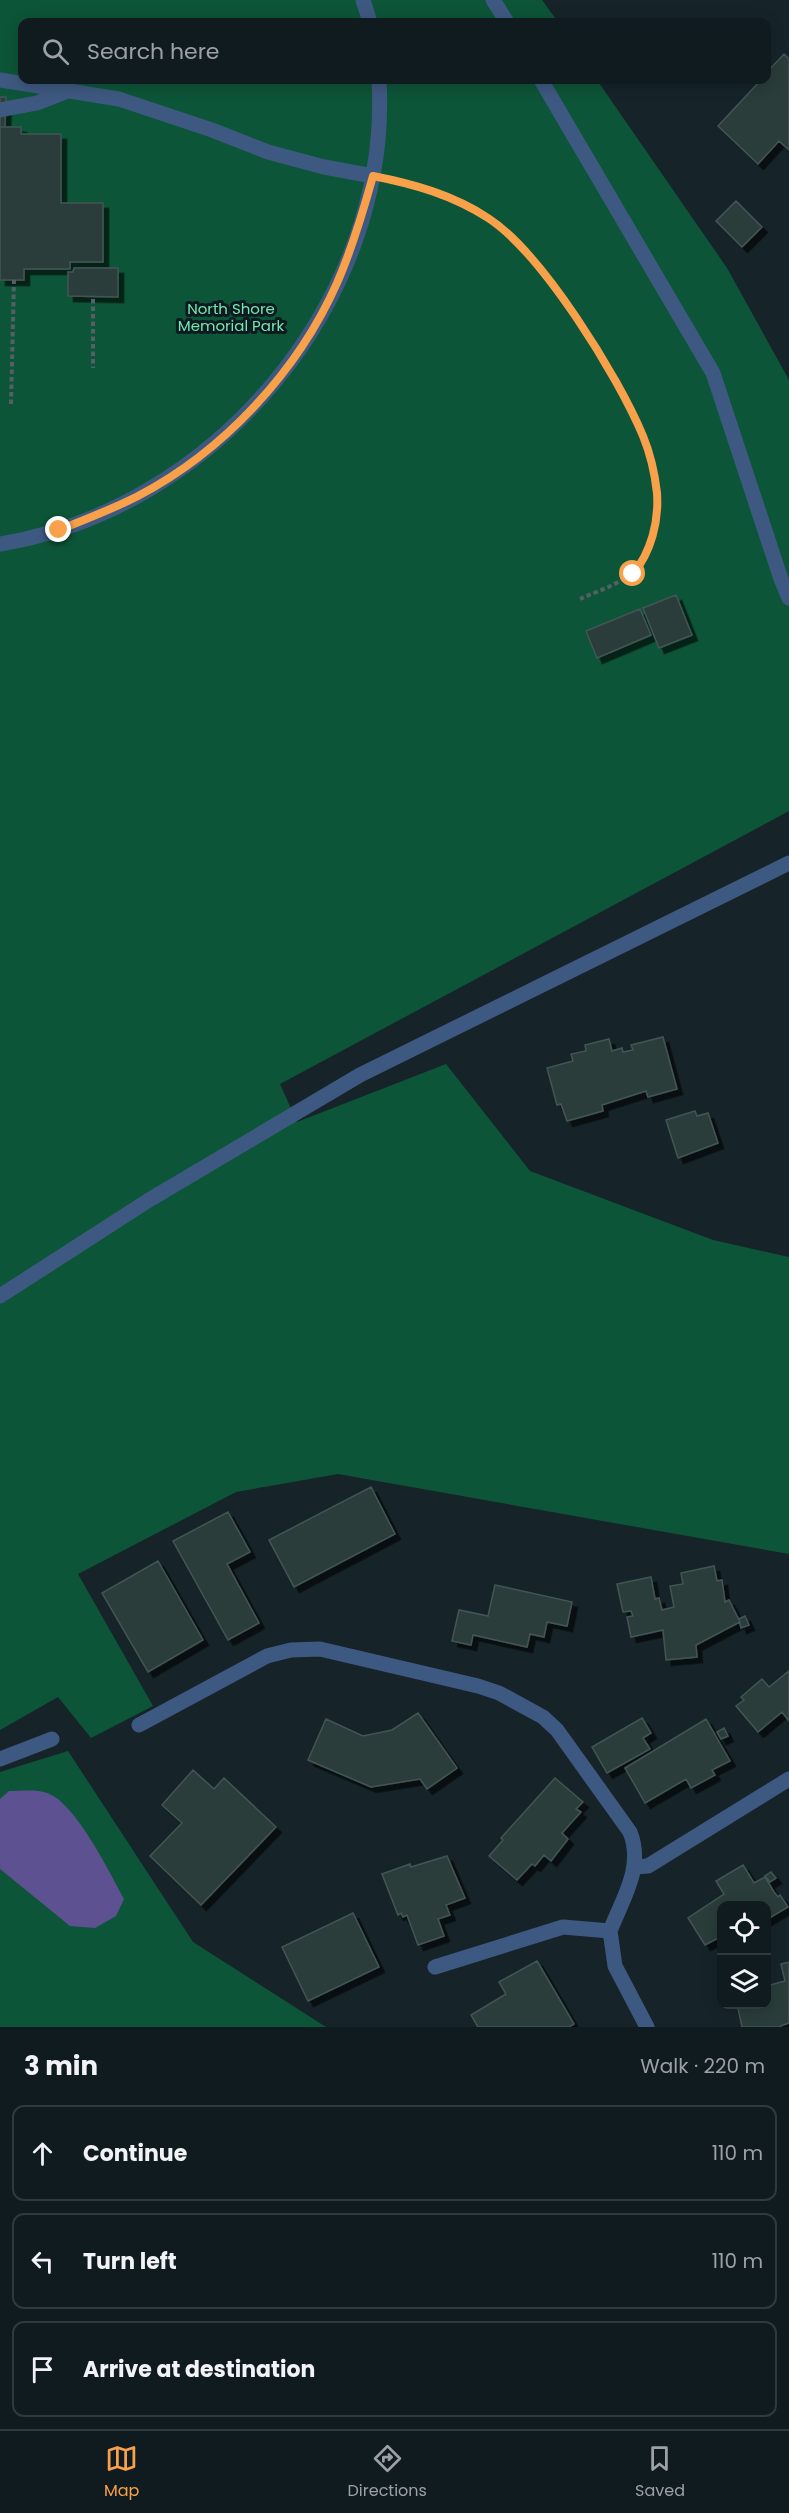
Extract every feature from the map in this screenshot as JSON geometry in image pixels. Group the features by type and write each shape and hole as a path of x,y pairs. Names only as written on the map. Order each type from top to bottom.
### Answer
{"street":[{"path":"363,0 369,18"},
{"path":"493,0 504,18"},
{"path":"0,80 18,83"},
{"path":"28,84 119,99 295,160 373,176"},
{"path":"0,544 59,530 140,495 180,470 240,420 297,356 322,313 349,254 373,176 379,137 379,84"},
{"path":"543,84 713,373 789,597"},
{"path":"0,110 37,103 70,90"},
{"path":"0,1296 149,1200 360,1075 789,863"},
{"path":"139,1725 267,1656 291,1650 320,1649 477,1686 499,1693 533,1710 557,1730 630,1832 635,1845 635,1867 609,1931 615,1966 647,2027"},
{"path":"0,1759 52,1739"},
{"path":"635,1867 648,1866 789,1779"},
{"path":"435,1967 563,1927 609,1931"}],"path":[{"path":"373,176 438,192 489,219 508,234 526,252 583,329 643,436 657,494 656,518 646,558 633,574 580,599"},
{"path":"11,404 14,280"},
{"path":"93,299 93,368"}],"green space":[{"name":"North Shore Memorial Park","path":"0,0 542,0 555,18 18,18 18,84 600,84 727,268 789,380 789,811 280,1084 297,1122 446,1064 530,1171 713,1240 789,1257 789,1554 338,1474 236,1492 78,1574 153,1706 91,1738 58,1697 0,1730"},
{"path":"68,1751 193,1942 326,2027 0,2027 0,1772"}],"shaded area":[{"path":"9,1791 47,1793 58,1799 69,1810 101,1856 124,1899 116,1916 95,1928 70,1926 0,1869 0,1799"}],"building":[{"path":"784,54 789,59 789,150 779,141 758,164 718,126 757,84 771,84 771,68"},
{"path":"0,97 6,97 5,127 0,127"},
{"path":"0,127 21,127 21,134 61,134 61,203 103,203 103,262 70,262 70,269 24,269 24,280 0,280"},
{"path":"736,201 762,227 742,247 716,221"},
{"path":"74,268 118,268 118,297 68,296 68,272 73,272"},
{"path":"676,595 692,635 659,648 643,608"},
{"path":"640,609 651,635 597,658 586,631"},
{"path":"663,1037 677,1089 648,1097 646,1091 602,1105 603,1111 567,1121 561,1104 557,1105 547,1068 573,1061 571,1054 586,1051 585,1045 609,1039 612,1051 622,1048 623,1052 633,1050 631,1045"},
{"path":"695,1111 697,1116 708,1113 718,1143 678,1158 666,1120"},
{"path":"371,1487 395,1534 294,1587 269,1540"},
{"path":"228,1512 250,1552 227,1564 259,1623 228,1640 173,1541"},
{"path":"158,1561 203,1640 148,1672 102,1593"},
{"path":"714,1566 717,1581 722,1580 725,1602 729,1600 740,1622 696,1645 697,1657 666,1660 663,1630 631,1637 627,1617 633,1616 631,1611 623,1612 617,1584 651,1577 655,1599 659,1598 662,1610 674,1607 670,1586 683,1584 681,1573"},
{"path":"495,1585 572,1602 567,1626 547,1622 544,1637 530,1634 527,1647 473,1635 471,1645 452,1641 459,1610 488,1616"},
{"path":"745,1616 749,1625 741,1628 739,1619"},
{"path":"789,1671 789,1721 782,1712 758,1732 736,1706 744,1700 741,1697 762,1679 769,1687"},
{"path":"418,1713 457,1768 427,1789 420,1779 371,1787 308,1760 326,1719 363,1736 392,1730"},
{"path":"642,1718 651,1733 643,1738 650,1749 607,1773 592,1747"},
{"path":"706,1719 730,1761 712,1770 715,1775 691,1788 686,1779 645,1803 625,1768"},
{"path":"724,1728 728,1736 721,1739 717,1732"},
{"path":"193,1770 214,1789 224,1778 276,1827 201,1905 150,1856 182,1823 162,1805"},
{"path":"555,1778 583,1802 576,1809 581,1812 562,1833 568,1839 551,1861 544,1855 535,1866 532,1864 517,1880 489,1856 503,1840 501,1838"},
{"path":"447,1856 465,1898 446,1905 450,1915 438,1919 444,1936 418,1945 407,1915 403,1917 401,1913 398,1915 382,1874 410,1864 411,1867"},
{"path":"743,1865 754,1883 765,1877 774,1892 778,1897 780,1895 788,1907 771,1917 771,1901 717,1901 717,1939 705,1945 688,1918 724,1894 716,1881"},
{"path":"771,1872 776,1878 770,1882 765,1876"},
{"path":"353,1913 379,1967 308,2001 282,1947"},
{"path":"537,1961 574,2024 569,2027 478,2027 471,2015 506,1994 499,1982"},
{"path":"789,1962 789,2023 778,2027 742,2027 738,2009 771,2009 771,1985 785,1981 781,1964"}],"route":[{"path":"59,530 140,495 180,470 216,442 270,388 297,356 336,285 363,214 373,176 438,192 489,219 526,252 583,329 643,436 652,467 657,494 656,518 646,558 633,574"}]}
